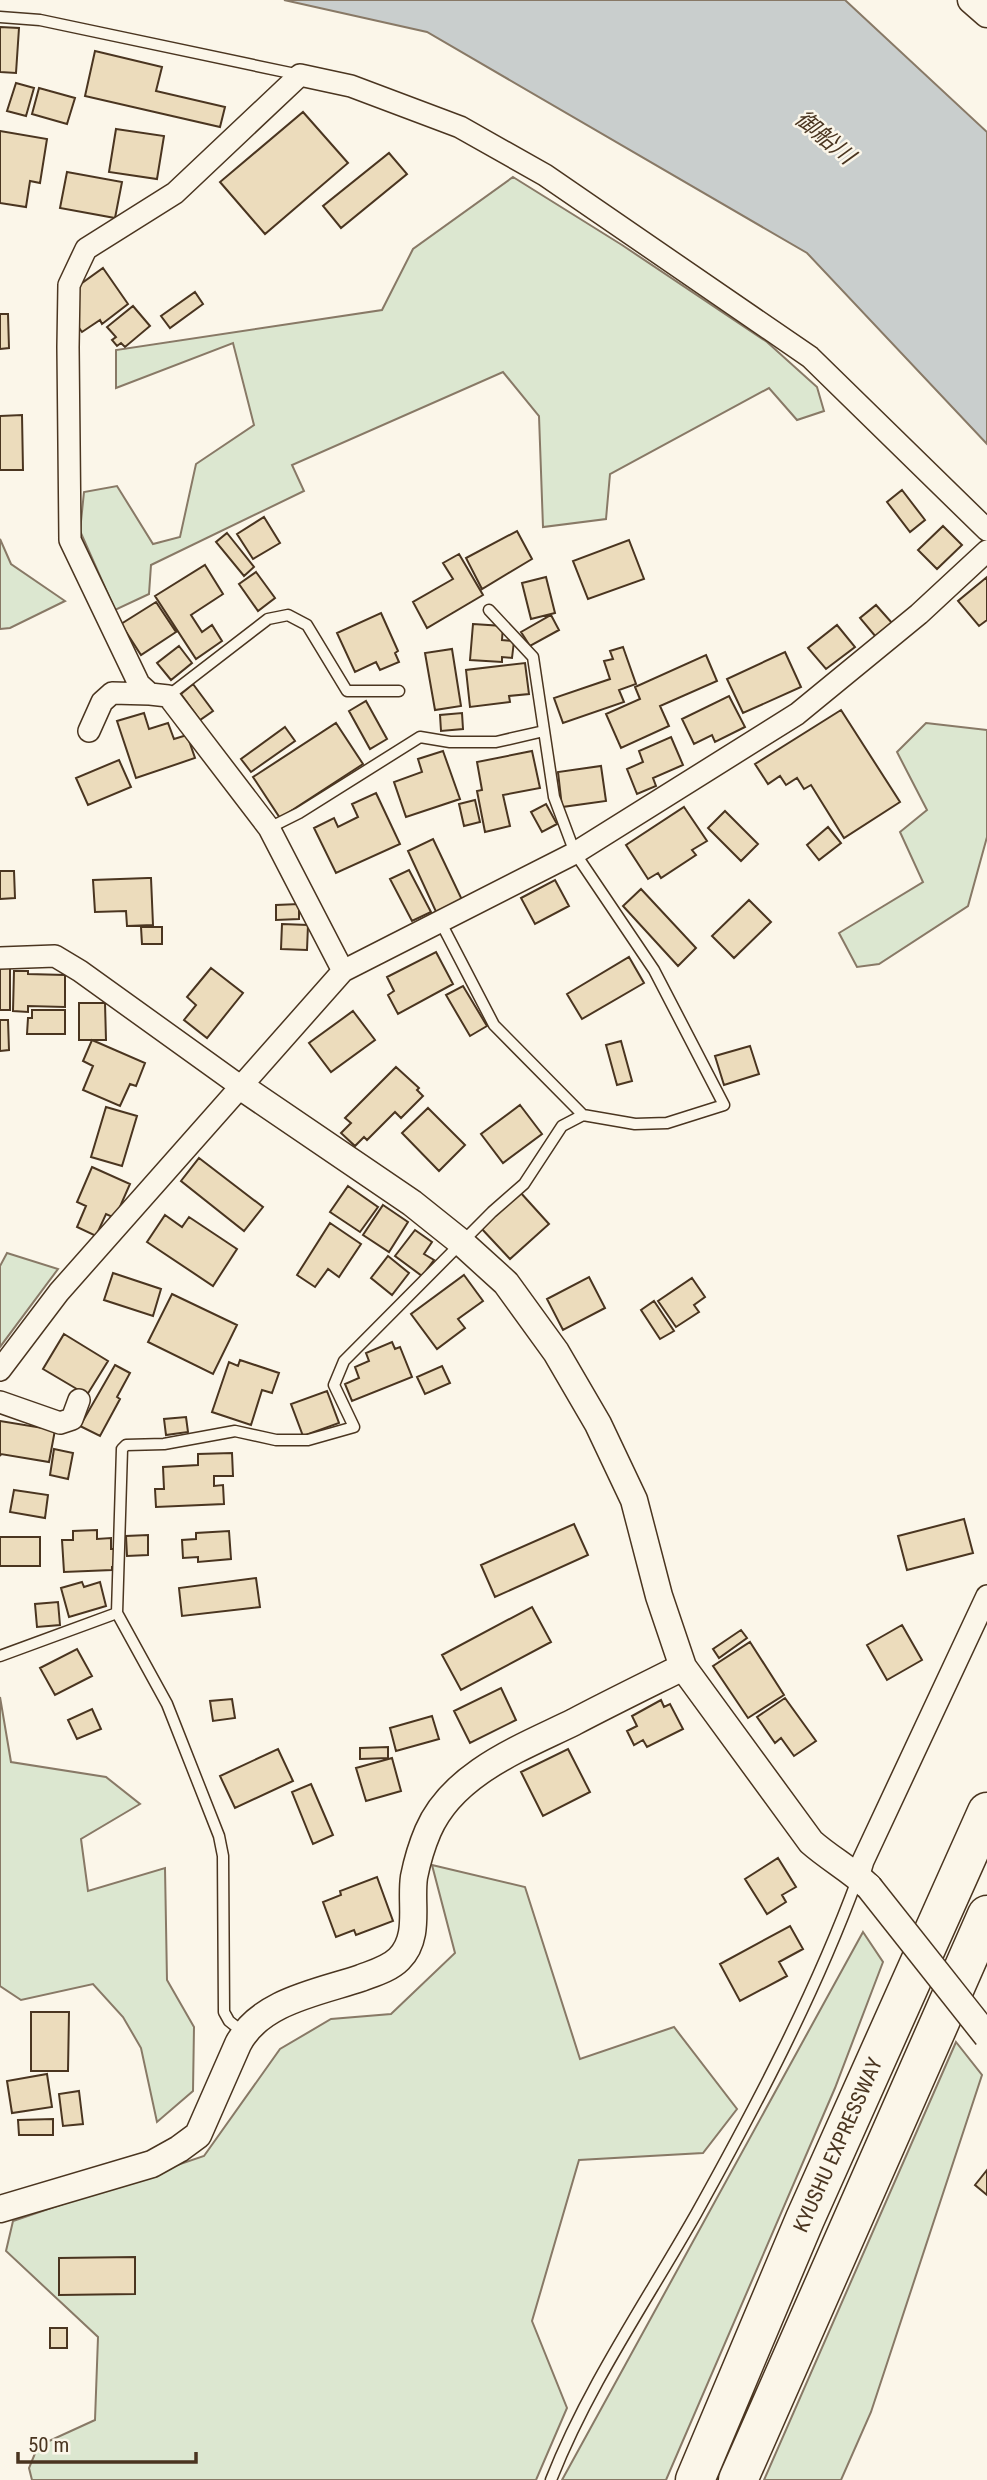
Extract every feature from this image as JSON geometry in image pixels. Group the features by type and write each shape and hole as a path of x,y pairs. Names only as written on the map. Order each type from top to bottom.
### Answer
{"highway":[{"name":"KYUSHU EXPRESSWAY","path":"695,2480 805,2219 987,1812"},
{"name":"KYUSHU EXPRESSWAY","path":"738,2480 987,1915"}],"street":[{"path":"971,0 987,14"},
{"path":"343,971 269,828 159,695 139,684 70,540 69,285 86,249 175,193 300,75 351,86 460,127 545,175 810,357 987,530"},
{"path":"0,1370 59,1292 343,971 575,853 797,713 919,614 987,551"},
{"path":"89,731 102,702 112,693 159,695"},
{"path":"0,958 55,956 80,971 240,1086 412,1203 506,1283 556,1352 598,1424 634,1500 659,1596 683,1667 811,1842 863,1882 987,2036"},
{"path":"0,1402 60,1423 72,1419 79,1400"},
{"path":"863,1882 863,1861 987,1596"},
{"path":"0,2209 152,2164 198,2135 244,2033 262,2017 283,2005 383,1970 400,1959 412,1931 415,1914 414,1877 428,1830 448,1799 491,1764 683,1667"}],"lane":[{"path":"0,17 40,20 300,75"},
{"path":"440,922 494,1025 583,1115 635,1124 667,1123 724,1105 654,970 575,853 554,797 533,657 489,610"},
{"path":"159,695 268,619 288,614 307,625 347,691 399,691"},
{"path":"269,828 299,813 420,737 450,742 496,742 544,731"},
{"path":"244,2033 229,2021 224,2012 223,1856 219,1836 167,1704 117,1613 122,1449 126,1445 163,1444 235,1431 276,1440 308,1440 354,1427 334,1385 344,1361 492,1212 524,1184 562,1126 583,1115"},
{"path":"0,1656 117,1613"},
{"path":"551,2480 591,2393 696,2213 793,2034 863,1882"}],"green space":[{"path":"513,177 622,245 767,342 817,387 824,411 797,420 769,388 610,474 606,519 543,527 539,416 503,372 292,465 304,491 151,565 149,594 115,610 80,531 84,492 117,486 153,544 180,537 196,464 254,425 233,343 116,388 116,350 382,310 413,249"},
{"path":"0,539 11,564 65,601 10,628 0,629"},
{"path":"926,723 987,730 987,837 968,906 879,964 857,967 839,933 923,882 900,832 927,810 897,752"},
{"path":"7,1253 58,1269 0,1347 0,1266"},
{"path":"0,1697 11,1762 106,1777 140,1804 81,1839 88,1891 165,1868 167,1980 194,2027 193,2091 157,2122 141,2048 123,2017 93,1984 21,2000 0,1986"},
{"path":"432,1865 525,1887 580,2059 674,2027 737,2109 703,2153 579,2160 532,2321 567,2408 536,2480 32,2480 29,2468 38,2446 95,2420 98,2337 6,2251 13,2221 204,2156 280,2049 331,2019 391,2014 455,1953"},
{"path":"863,1932 883,1962 835,2088 666,2480 562,2480"},
{"path":"956,2042 982,2075 871,2412 841,2480 764,2480"}],"water":[{"name":"御船川","path":"284,0 845,0 987,132 987,444 807,253 427,32"}],"building":[{"path":"0,27 19,28 16,73 0,72"},
{"path":"95,51 162,67 156,91 225,107 220,127 85,96"},
{"path":"16,83 34,88 26,116 7,111"},
{"path":"39,88 75,98 67,124 32,114"},
{"path":"303,112 348,163 265,234 220,182"},
{"path":"116,129 164,136 157,179 109,172"},
{"path":"0,131 47,139 40,183 30,181 26,207 0,203"},
{"path":"389,153 407,174 341,228 323,206"},
{"path":"67,172 122,182 115,218 60,208"},
{"path":"103,268 128,304 102,324 100,320 82,332 77,325 71,291"},
{"path":"195,292 203,304 170,328 161,316"},
{"path":"133,306 150,326 125,347 121,343 117,346 112,340 116,337 107,327"},
{"path":"0,314 8,314 9,348 0,349"},
{"path":"22,415 23,470 0,470 0,416"},
{"path":"902,490 925,520 910,532 887,502"},
{"path":"264,517 280,543 253,559 237,534"},
{"path":"943,526 962,545 937,569 918,550"},
{"path":"517,531 532,559 482,589 466,558"},
{"path":"227,533 254,567 244,576 216,542"},
{"path":"629,540 644,579 588,599 573,561"},
{"path":"459,554 483,595 427,628 413,602 453,579 443,563"},
{"path":"205,565 223,594 191,615 202,632 212,625 222,641 196,659 155,596"},
{"path":"256,572 275,598 258,611 239,584"},
{"path":"546,577 555,613 531,619 522,583"},
{"path":"987,577 987,620 979,626 958,601"},
{"path":"156,602 176,632 141,655 121,624"},
{"path":"876,605 892,623 876,637 860,618"},
{"path":"381,613 398,651 395,653 399,662 380,670 376,662 355,672 337,633"},
{"path":"551,615 559,630 530,646 521,632"},
{"path":"473,624 503,626 502,640 514,641 512,658 502,657 502,662 470,660"},
{"path":"837,625 855,647 826,669 808,648"},
{"path":"179,646 192,663 171,680 157,663"},
{"path":"623,647 636,684 619,690 624,702 563,723 554,698 610,679 604,661 613,659 610,651"},
{"path":"452,649 461,706 435,710 425,653"},
{"path":"785,652 801,687 743,713 727,679"},
{"path":"706,655 717,681 660,706 669,726 621,748 606,714 640,699 635,687"},
{"path":"525,663 529,694 509,696 510,702 470,707 466,670"},
{"path":"193,684 213,711 200,720 181,694"},
{"path":"729,696 745,727 715,742 712,735 694,744 682,719"},
{"path":"366,701 387,739 370,749 349,711"},
{"path":"841,710 900,802 844,838 811,785 804,789 797,778 786,785 780,776 768,784 755,764"},
{"path":"144,713 149,729 168,723 174,739 187,735 195,758 136,778 117,721"},
{"path":"462,713 463,729 441,731 440,715"},
{"path":"336,723 363,764 280,818 253,777"},
{"path":"285,727 295,741 251,772 241,759"},
{"path":"671,737 683,765 653,778 656,786 637,794 627,769 643,762 639,751"},
{"path":"443,751 460,799 406,817 394,782 422,772 418,759"},
{"path":"532,751 540,788 503,795 510,826 485,832 477,791 482,790 477,762"},
{"path":"119,760 131,787 88,805 76,778"},
{"path":"601,766 606,801 562,807 558,772"},
{"path":"376,793 400,844 336,873 314,828 334,818 338,827 358,817 352,804"},
{"path":"475,800 480,822 464,826 459,804"},
{"path":"546,804 557,824 542,832 531,812"},
{"path":"684,807 707,841 692,850 696,855 661,878 658,873 648,879 626,845"},
{"path":"725,811 758,844 741,861 708,828"},
{"path":"828,827 841,843 819,860 807,845"},
{"path":"433,839 464,904 438,916 408,851"},
{"path":"409,870 431,912 412,921 390,879"},
{"path":"0,871 14,871 15,898 0,899"},
{"path":"151,878 153,925 127,926 126,911 95,912 93,880"},
{"path":"555,880 569,906 535,924 521,898"},
{"path":"641,889 696,948 678,966 623,906"},
{"path":"749,900 771,922 734,958 712,936"},
{"path":"299,904 299,919 276,920 276,905"},
{"path":"282,924 308,925 307,950 281,949"},
{"path":"141,927 162,927 162,944 142,944"},
{"path":"436,952 453,984 398,1014 388,995 394,991 387,977"},
{"path":"629,957 644,983 582,1019 567,994"},
{"path":"0,968 10,968 10,1010 0,1010"},
{"path":"211,968 243,993 207,1038 184,1020 196,1005 187,997"},
{"path":"14,971 65,975 65,1007 28,1006 28,1012 13,1011"},
{"path":"463,986 487,1026 470,1036 446,995"},
{"path":"79,1003 105,1003 106,1040 79,1040"},
{"path":"32,1010 65,1010 65,1034 27,1034 28,1018 32,1018"},
{"path":"353,1011 375,1040 331,1072 309,1043"},
{"path":"0,1020 8,1020 9,1050 0,1051"},
{"path":"92,1040 145,1063 136,1086 130,1084 120,1106 83,1090 93,1066 83,1061"},
{"path":"621,1041 632,1081 617,1085 606,1045"},
{"path":"750,1046 759,1074 724,1085 715,1056"},
{"path":"396,1067 419,1088 417,1090 423,1096 401,1118 395,1112 367,1140 364,1137 355,1146 341,1133 351,1123 345,1118"},
{"path":"520,1105 542,1134 503,1163 481,1134"},
{"path":"106,1107 137,1116 122,1166 91,1157"},
{"path":"428,1108 465,1145 439,1171 402,1133"},
{"path":"199,1158 263,1207 244,1231 181,1181"},
{"path":"92,1167 130,1184 115,1218 106,1214 96,1236 77,1227 86,1206 77,1202"},
{"path":"348,1186 378,1207 360,1232 330,1212"},
{"path":"520,1192 549,1224 510,1259 481,1228"},
{"path":"383,1205 408,1222 389,1252 363,1235"},
{"path":"165,1215 182,1227 189,1217 237,1249 213,1286 147,1242"},
{"path":"330,1223 361,1244 339,1277 328,1269 315,1287 297,1275"},
{"path":"415,1230 432,1242 424,1254 434,1260 422,1276 395,1256"},
{"path":"388,1256 409,1273 392,1295 371,1278"},
{"path":"113,1273 161,1289 153,1316 104,1300"},
{"path":"464,1275 483,1301 458,1319 465,1328 437,1349 411,1314"},
{"path":"589,1277 605,1308 563,1330 547,1299"},
{"path":"692,1278 705,1297 694,1305 699,1312 676,1327 658,1301"},
{"path":"172,1294 237,1325 213,1374 148,1342"},
{"path":"654,1301 674,1331 660,1339 641,1310"},
{"path":"64,1334 108,1361 87,1395 43,1369"},
{"path":"392,1342 395,1349 400,1347 412,1377 352,1401 345,1384 359,1378 355,1367 369,1361 366,1353"},
{"path":"240,1360 279,1373 272,1393 262,1390 251,1425 212,1412 229,1362 238,1366"},
{"path":"115,1365 130,1373 117,1397 120,1399 100,1436 80,1426"},
{"path":"442,1366 450,1383 425,1394 417,1377"},
{"path":"327,1391 339,1423 303,1436 291,1404"},
{"path":"186,1417 188,1432 166,1435 164,1419"},
{"path":"0,1421 55,1430 49,1462 1,1454 0,1456"},
{"path":"54,1449 73,1453 68,1479 50,1475"},
{"path":"232,1453 233,1476 214,1476 214,1486 223,1485 224,1504 156,1507 155,1489 164,1489 163,1467 198,1465 198,1454"},
{"path":"14,1490 48,1495 45,1518 10,1512"},
{"path":"964,1519 973,1553 907,1570 898,1536"},
{"path":"574,1524 588,1555 495,1597 481,1565"},
{"path":"97,1530 97,1539 111,1538 111,1549 117,1549 117,1567 112,1567 112,1570 64,1572 62,1540 73,1540 73,1531"},
{"path":"229,1531 231,1559 198,1562 198,1557 183,1558 182,1540 196,1539 196,1533"},
{"path":"148,1535 148,1555 127,1556 126,1536"},
{"path":"0,1537 40,1537 40,1566 0,1566"},
{"path":"256,1578 260,1607 182,1616 179,1588"},
{"path":"82,1582 84,1587 100,1582 106,1606 69,1617 61,1588"},
{"path":"58,1602 60,1625 37,1627 35,1604"},
{"path":"532,1607 551,1642 461,1690 442,1655"},
{"path":"902,1625 922,1660 887,1680 867,1645"},
{"path":"741,1630 747,1638 719,1658 713,1649"},
{"path":"750,1642 784,1695 748,1718 713,1666"},
{"path":"77,1649 92,1676 55,1695 40,1668"},
{"path":"501,1688 516,1720 470,1743 454,1711"},
{"path":"785,1698 816,1741 794,1756 781,1738 775,1743 757,1717"},
{"path":"232,1699 235,1718 213,1721 210,1701"},
{"path":"661,1700 664,1707 670,1704 683,1729 647,1747 643,1740 634,1745 627,1731 637,1726 632,1716"},
{"path":"92,1709 101,1729 77,1739 68,1720"},
{"path":"432,1716 439,1739 396,1751 390,1728"},
{"path":"388,1747 388,1758 360,1759 360,1748"},
{"path":"278,1749 293,1781 235,1808 220,1776"},
{"path":"568,1749 590,1792 543,1816 521,1772"},
{"path":"392,1758 401,1791 366,1801 356,1768"},
{"path":"311,1784 333,1835 313,1844 292,1792"},
{"path":"778,1858 796,1887 782,1895 786,1902 767,1914 745,1879"},
{"path":"377,1877 393,1921 356,1935 354,1930 336,1937 323,1902 341,1895 340,1891"},
{"path":"790,1926 803,1949 779,1962 787,1976 740,2001 720,1964"},
{"path":"31,2012 69,2012 68,2071 31,2071"},
{"path":"47,2074 52,2107 12,2113 7,2081"},
{"path":"79,2091 83,2124 63,2126 59,2094"},
{"path":"53,2119 53,2135 19,2135 18,2120"},
{"path":"987,2170 987,2195 975,2185"},
{"path":"135,2257 135,2294 59,2295 59,2258"},
{"path":"50,2328 67,2328 67,2348 50,2348"}]}
